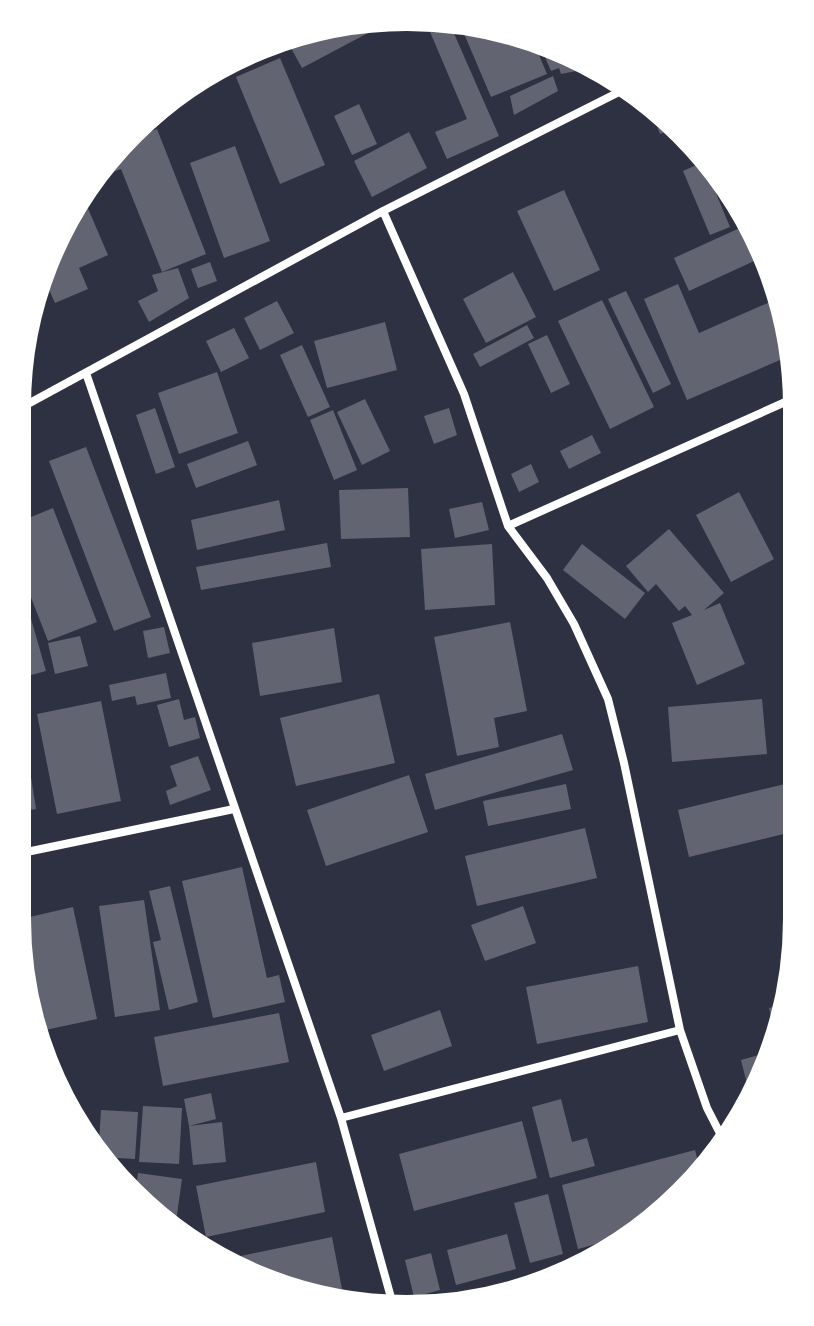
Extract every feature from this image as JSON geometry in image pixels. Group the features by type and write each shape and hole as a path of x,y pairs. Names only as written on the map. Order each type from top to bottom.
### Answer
{"street":[{"path":"26,405 383,211 621,91"},
{"path":"383,211 464,394 508,526 547,578 574,624 608,699 680,1030 707,1108 721,1135"},
{"path":"86,373 341,1118 391,1299"},
{"path":"508,526 788,401"},
{"path":"26,852 234,809"},
{"path":"341,1118 680,1030"}],"building":[{"path":"428,27 452,29 499,136 447,159 435,132 467,119"},
{"path":"366,28 368,33 302,68 289,45"},
{"path":"462,30 536,49 547,74 491,97"},
{"path":"542,51 584,70 561,74 559,68 551,71"},
{"path":"280,58 325,165 280,184 236,77"},
{"path":"553,76 558,91 514,115 510,96"},
{"path":"359,104 377,144 352,155 334,116"},
{"path":"654,117 668,131 660,134"},
{"path":"157,129 206,254 162,272 121,169 110,173 109,170 141,135"},
{"path":"409,132 427,168 372,197 354,161"},
{"path":"235,146 270,241 224,258 190,163"},
{"path":"699,164 708,174 730,227 710,235 683,171"},
{"path":"564,190 600,270 554,291 517,211"},
{"path":"85,202 108,255 79,268 88,289 55,303 46,284 65,238"},
{"path":"743,227 758,259 689,291 674,258"},
{"path":"210,262 217,281 198,288 191,269"},
{"path":"178,268 189,298 149,322 138,301 158,291 152,275"},
{"path":"513,272 536,317 486,343 463,299"},
{"path":"678,284 699,333 773,301 785,358 687,400 644,299"},
{"path":"626,291 671,384 653,393 608,299"},
{"path":"602,300 654,407 610,429 558,321"},
{"path":"277,301 294,333 260,350 244,318"},
{"path":"385,322 397,370 327,388 314,341"},
{"path":"527,325 534,338 480,367 473,354"},
{"path":"234,328 249,358 221,372 206,341"},
{"path":"547,335 570,384 551,393 528,344"},
{"path":"302,345 330,407 308,417 280,355"},
{"path":"217,372 238,433 179,454 158,393"},
{"path":"365,399 390,451 362,465 337,412"},
{"path":"155,408 175,467 156,474 136,415"},
{"path":"449,408 457,435 434,444 424,416"},
{"path":"333,410 357,470 334,480 310,420"},
{"path":"592,435 601,453 569,469 560,451"},
{"path":"248,441 257,465 196,488 187,464"},
{"path":"86,447 151,617 114,631 49,461"},
{"path":"531,464 539,482 519,492 511,474"},
{"path":"408,488 410,537 341,539 339,490"},
{"path":"739,492 774,559 731,582 696,515"},
{"path":"279,500 285,530 197,550 191,520"},
{"path":"482,502 489,530 455,538 449,509"},
{"path":"53,508 97,622 48,641 26,585 26,519"},
{"path":"669,529 724,593 704,610 720,603 745,664 697,685 672,623 692,615 685,606 679,611 656,584 648,592 626,566"},
{"path":"327,543 331,567 201,590 196,567"},
{"path":"492,544 495,605 425,610 421,549"},
{"path":"582,544 645,593 625,619 563,570"},
{"path":"26,601 46,671 26,676"},
{"path":"510,622 527,711 494,718 499,747 457,756 434,637"},
{"path":"164,627 170,653 148,658 143,631"},
{"path":"334,628 342,682 260,696 252,643"},
{"path":"80,636 88,666 55,674 48,643"},
{"path":"166,673 171,698 137,705 135,696 112,701 109,685"},
{"path":"379,694 395,763 296,786 280,718"},
{"path":"179,699 184,720 195,717 200,738 169,747 157,705"},
{"path":"762,699 767,754 672,762 668,707"},
{"path":"101,701 121,801 57,814 37,714"},
{"path":"562,734 573,770 435,810 425,774"},
{"path":"198,756 211,790 170,805 166,791 177,786 170,766"},
{"path":"26,758 36,809 26,811"},
{"path":"409,775 428,832 326,866 307,810"},
{"path":"566,784 571,809 488,826 483,801"},
{"path":"785,784 788,833 689,857 678,810"},
{"path":"585,828 597,878 477,906 465,856"},
{"path":"242,867 267,978 279,975 285,1002 213,1018 182,881"},
{"path":"170,886 198,1002 169,1010 153,942 161,940 149,891"},
{"path":"144,900 160,1010 115,1017 99,906"},
{"path":"523,906 536,943 485,961 471,925"},
{"path":"73,907 97,1019 43,1030 29,969 26,918"},
{"path":"638,966 648,1022 537,1044 526,987"},
{"path":"778,1006 773,1025 769,1008"},
{"path":"440,1010 452,1046 384,1071 371,1035"},
{"path":"279,1013 289,1062 163,1086 154,1037"},
{"path":"763,1054 748,1089 741,1060"},
{"path":"211,1093 216,1119 189,1126 184,1099"},
{"path":"561,1099 572,1142 587,1138 595,1166 550,1178 532,1107"},
{"path":"143,1106 182,1108 179,1164 139,1162"},
{"path":"101,1110 138,1112 135,1159 111,1158 99,1143"},
{"path":"522,1121 537,1178 414,1211 399,1154"},
{"path":"222,1122 226,1162 193,1165 189,1126"},
{"path":"695,1150 698,1163 658,1205 619,1236 578,1249 562,1185"},
{"path":"316,1162 325,1212 206,1237 196,1186"},
{"path":"138,1173 182,1179 176,1222 156,1205 136,1186"},
{"path":"548,1194 563,1254 530,1263 514,1203"},
{"path":"507,1234 516,1269 456,1285 447,1250"},
{"path":"332,1237 343,1294 285,1280 238,1261 236,1257"},
{"path":"431,1253 440,1290 414,1297 405,1260"},
{"path":"542,1275 506,1287 469,1295"}]}
